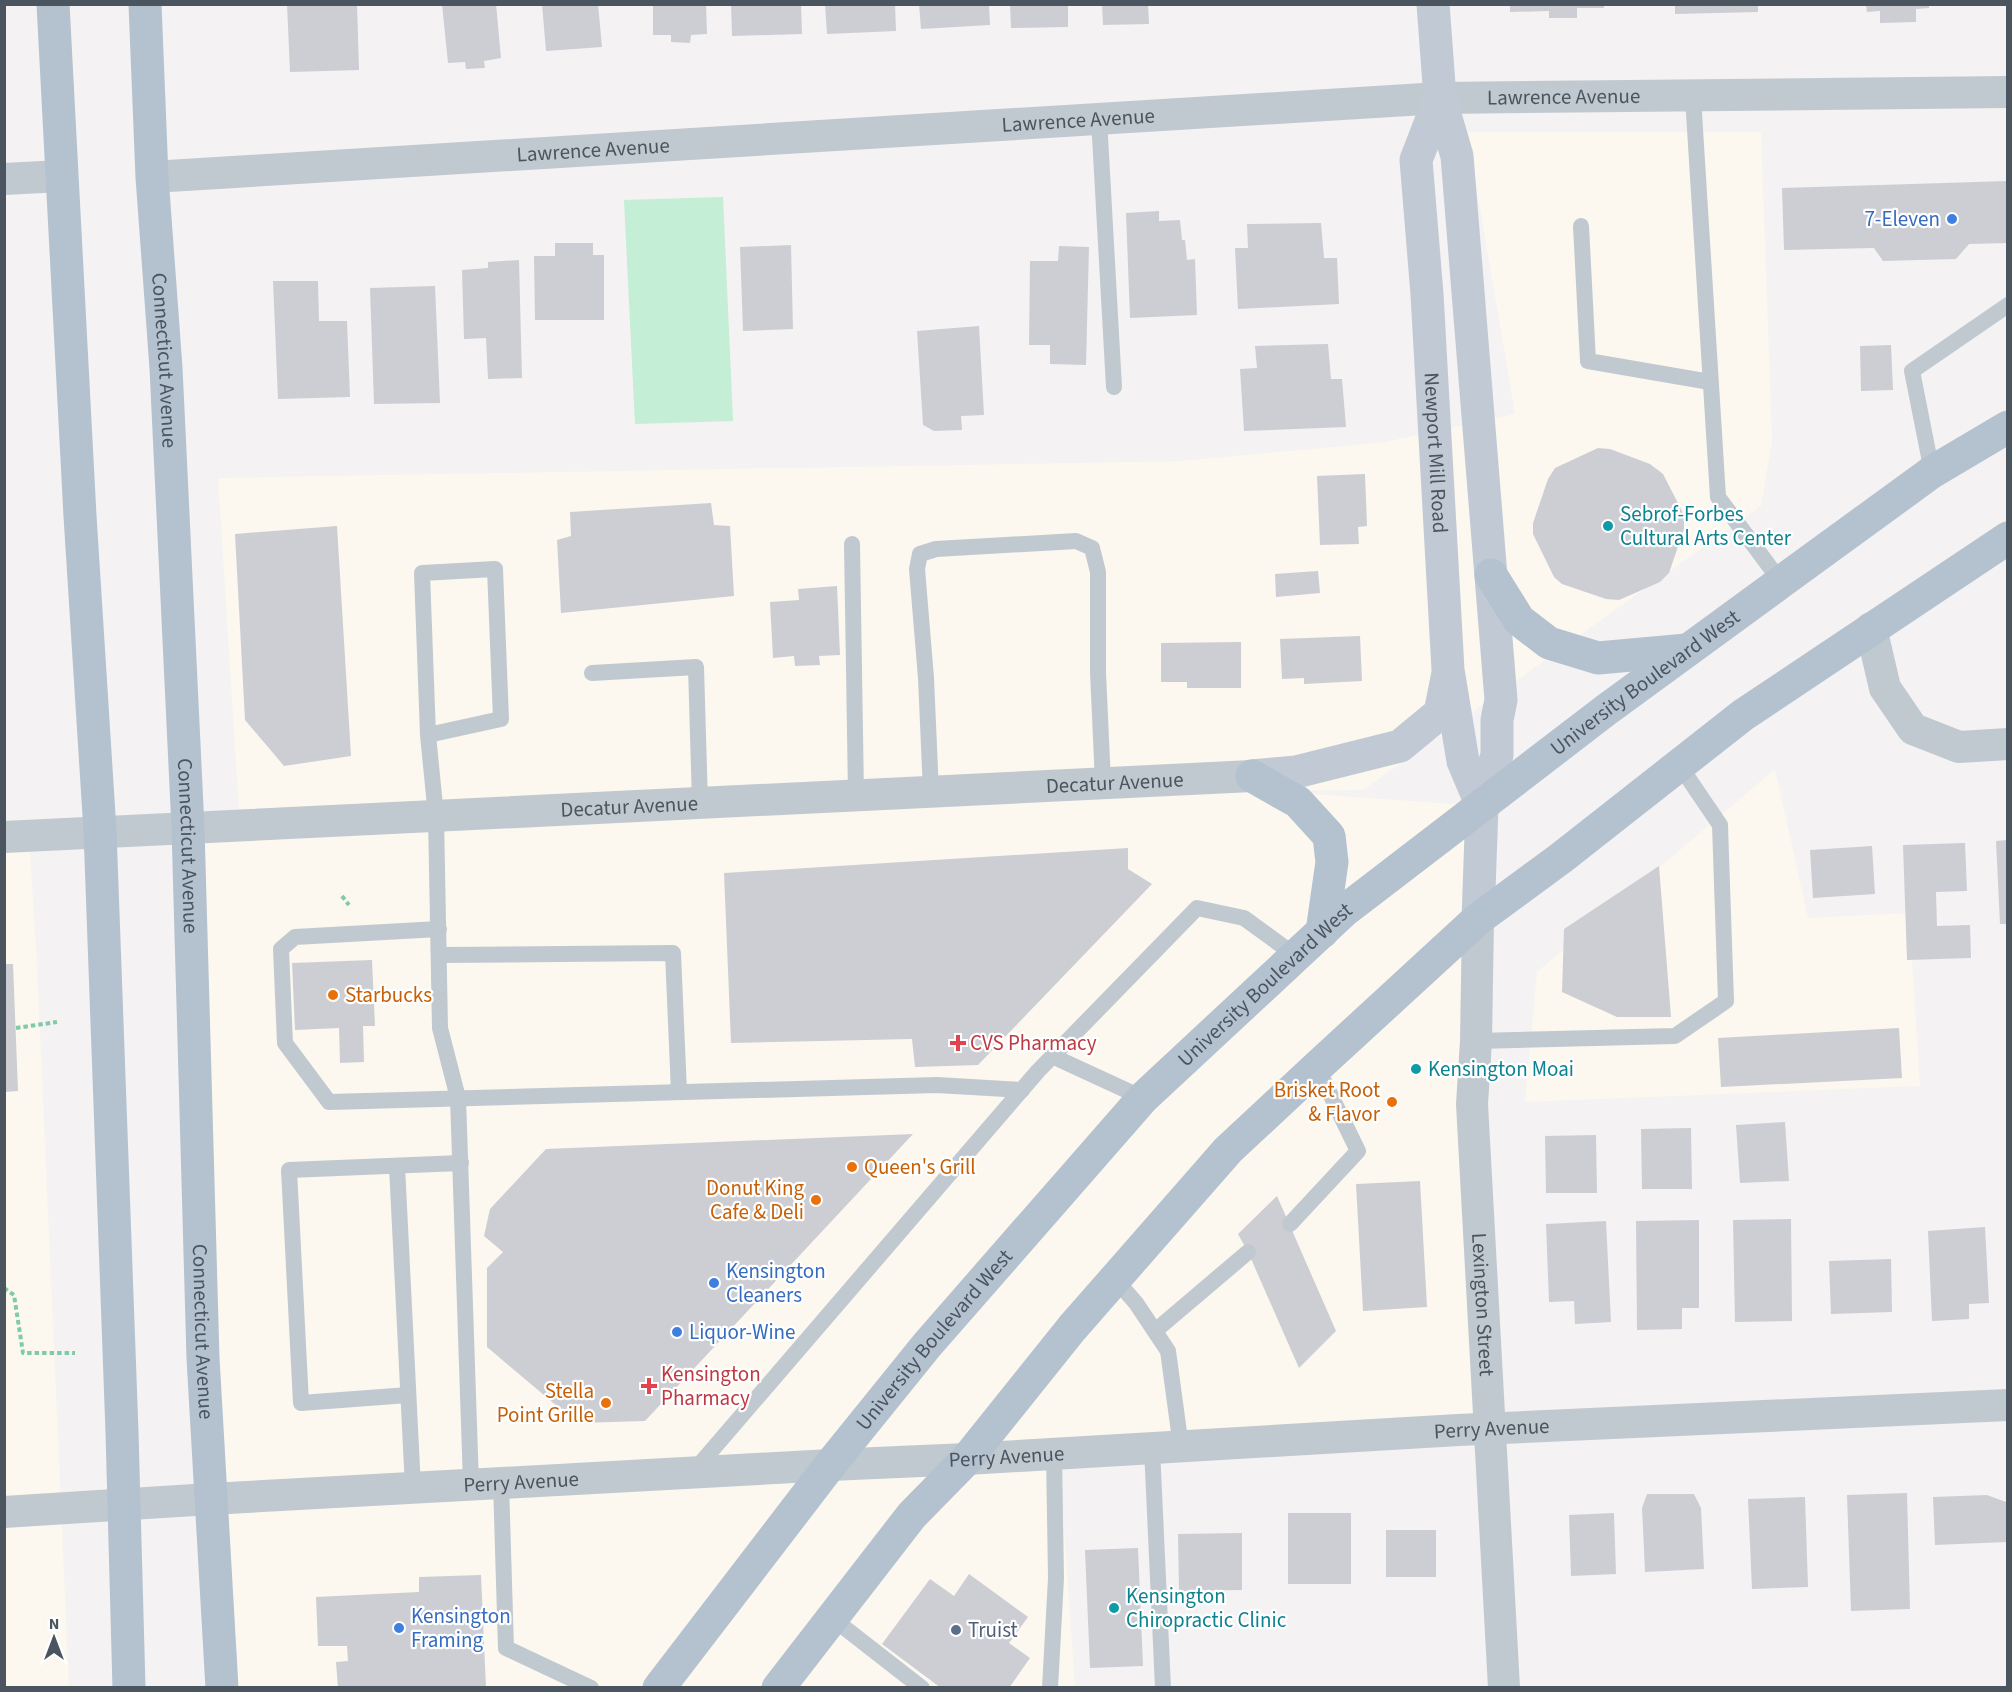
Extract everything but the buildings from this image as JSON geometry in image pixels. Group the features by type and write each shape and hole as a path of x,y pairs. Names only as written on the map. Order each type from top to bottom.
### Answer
{"main road":[{"path":"52,4 100,831 129,1688"},
{"name":"Connecticut Avenue","path":"145,4 152,177 166,368 188,828 203,1358 222,1688"},
{"name":"University Boulevard West","path":"659,1688 830,1465 927,1345 1143,1098 1344,911 1606,710 1781,582 1932,472 2007,427"},
{"path":"778,1688 912,1515 967,1459 1072,1328 1228,1150 1478,919 1561,858 1743,716 2007,538"},
{"path":"1491,575 1519,620 1549,643 1598,658 1688,650"},
{"path":"1252,776 1298,802 1329,836 1332,862 1322,932"}],"street":[{"name":"Newport Mill Road","path":"1433,4 1440,98 1457,156 1501,700 1497,720 1497,754 1482,806 1478,919"},
{"name":"Lawrence Avenue","path":"152,177 1440,98 2007,92"},
{"name":"Newport Mill Road","path":"1440,98 1416,160 1427,294 1448,670 1463,761 1482,806"},
{"path":"4,179 62,176"},
{"path":"1871,628 1885,688 1913,729 1959,747 2007,744"},
{"path":"1252,776 1296,772 1400,746 1440,713 1448,670"},
{"name":"Decatur Avenue","path":"4,837 1252,776"},
{"name":"Lexington Street","path":"1478,919 1476,1041 1472,1104 1488,1429 1504,1688"},
{"name":"Perry Avenue","path":"4,1512 1488,1429 2007,1405"}],"lane":[{"path":"1693,97 1718,497 1781,582"},
{"path":"1099,119 1114,387"},
{"path":"1581,226 1588,362 1710,382"},
{"path":"1932,472 1912,371 2007,305"},
{"path":"931,792 926,678 917,569 920,554 936,549 1076,541 1092,548 1098,572 1098,672 1103,783"},
{"path":"852,544 856,795"},
{"path":"428,735 501,719 495,569 422,573 428,735 436,816 440,1028 458,1098 460,1163 486,1484 506,1648 591,1688"},
{"path":"592,673 696,667 700,802"},
{"path":"1476,1041 1675,1036 1726,1001 1720,825 1680,765"},
{"path":"693,1472 1052,1056 1197,908 1244,918 1296,956"},
{"path":"439,929 295,937 281,949 285,1043 329,1102 937,1085 1022,1090"},
{"path":"439,955 674,953 679,1092"},
{"path":"1052,1056 1143,1098"},
{"path":"1290,1224 1358,1151 1317,1067"},
{"path":"408,1395 301,1403 289,1170 460,1163"},
{"path":"397,1166 413,1488"},
{"path":"1155,1332 1248,1252"},
{"path":"1115,1279 1136,1303 1168,1351 1163,1688"},
{"path":"1050,1688 1056,1578 1054,1454"},
{"path":"832,1618 922,1688"}],"path":[{"path":"16,1028 57,1022"},
{"path":"4,1288 14,1295 23,1353 75,1353"}],"shaded area":[{"path":"1467,132 1761,132 1772,440 1761,506 1363,790 1271,791 1482,806 1488,1429 1059,1455 1075,1687 222,1687 188,828 239,811 218,478 1181,461 1385,442 1515,414"},
{"path":"1775,769 1808,918 1909,913 1920,1086 1525,1102 1537,972"},
{"path":"29,835 37,964 69,1687 5,1688 4,837"}],"green space":[{"path":"723,197 733,421 635,424 624,200"}],"place":[{"name":"7-Eleven","path":"1952,219"},
{"name":"Sebrof-Forbes Cultural Arts Center","path":"1608,526"},
{"name":"Starbucks","path":"333,995"},
{"name":"CVS Pharmacy","path":"958,1043"},
{"name":"Kensington Moai","path":"1416,1069"},
{"name":"Brisket Root & Flavor","path":"1392,1102"},
{"name":"Queen's Grill","path":"852,1167"},
{"name":"Donut King Cafe & Deli","path":"816,1200"},
{"name":"Kensington Cleaners","path":"714,1283"},
{"name":"Liquor-Wine","path":"677,1332"},
{"name":"Kensington Pharmacy","path":"649,1386"},
{"name":"Stella Point Grille","path":"606,1403"},
{"name":"Kensington Chiropractic Clinic","path":"1114,1608"},
{"name":"Kensington Framing","path":"399,1628"},
{"name":"Truist","path":"956,1630"}]}
